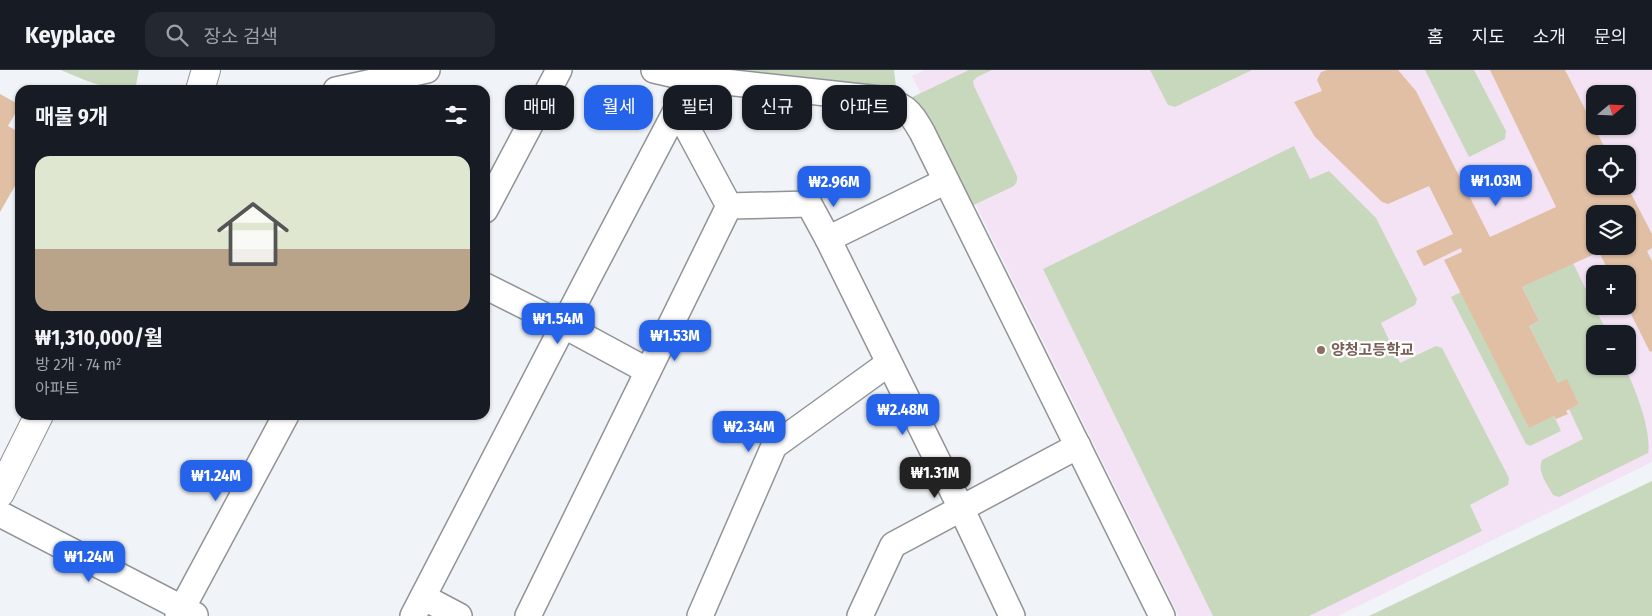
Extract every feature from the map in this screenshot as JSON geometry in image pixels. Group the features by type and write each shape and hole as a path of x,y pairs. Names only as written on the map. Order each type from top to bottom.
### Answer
{"street":[{"path":"202,85 206,70"},
{"path":"358,85 427,70"},
{"path":"490,201 559,70"},
{"path":"654,70 689,78 880,99 910,112 1162,616"},
{"path":"686,85 689,78"},
{"path":"460,616 418,606 666,130"},
{"path":"688,130 729,206"},
{"path":"828,239 946,181"},
{"path":"729,206 809,204 961,508 1012,616"},
{"path":"528,616 729,206"},
{"path":"490,288 648,371"},
{"path":"700,616 774,446 889,363"},
{"path":"0,493 36,420"},
{"path":"0,514 186,613 283,420"},
{"path":"860,616 893,545 1078,446"}],"shaded area":[{"name":"양청고등학교","path":"925,70 1652,70 1652,462 1338,616 1179,616 912,76"}],"green space":[{"path":"61,70 139,70 136,85 100,85"},
{"path":"747,70 894,70 896,85 822,86"},
{"path":"969,70 992,70 977,77 973,81 974,86 1017,176 1017,181 1014,186 961,211 922,132 907,120 907,100"},
{"path":"1150,70 1252,70 1175,107 1168,105"},
{"path":"1425,70 1474,70 1506,131 1505,139 1469,157"},
{"path":"1294,146 1310,179 1329,171 1376,218 1417,299 1415,305 1381,323 1400,363 1436,346 1442,348 1509,478 1508,485 1470,505 1482,531 1309,616 1213,616 1043,269"},
{"path":"1573,263 1586,289 1586,315 1599,315 1604,325 1586,325 1586,375 1628,375 1645,421 1649,444 1648,453 1559,497 1553,495 1542,473 1541,464 1542,460 1583,439 1569,409 1579,404 1567,380 1558,383 1529,326 1539,321 1522,287"},
{"path":"1461,292 1529,427 1554,416 1561,431 1530,446 1526,444 1451,297"},
{"path":"1652,481 1652,616 1369,616"}],"building":[{"path":"1327,70 1398,70 1416,91 1490,237 1556,207 1490,70 1565,70 1586,111 1586,135 1598,135 1603,145 1586,145 1586,195 1632,195 1652,234 1652,248 1647,251 1652,261 1652,351 1650,352 1632,315 1636,315 1636,265 1606,265 1600,255 1636,255 1636,205 1586,205 1586,255 1592,255 1522,287 1539,321 1529,326 1558,383 1567,379 1579,404 1566,411 1568,414 1556,419 1554,416 1529,428 1444,260 1462,252 1461,248 1424,266 1416,251 1453,234 1429,186 1388,204 1382,202 1315,137 1294,102 1322,91 1317,80 1321,72"},
{"path":"0,94 15,102 15,114 8,126 15,130 15,186 0,212"}],"place":[{"name":"양청고등학교","path":"1321,350"}]}
